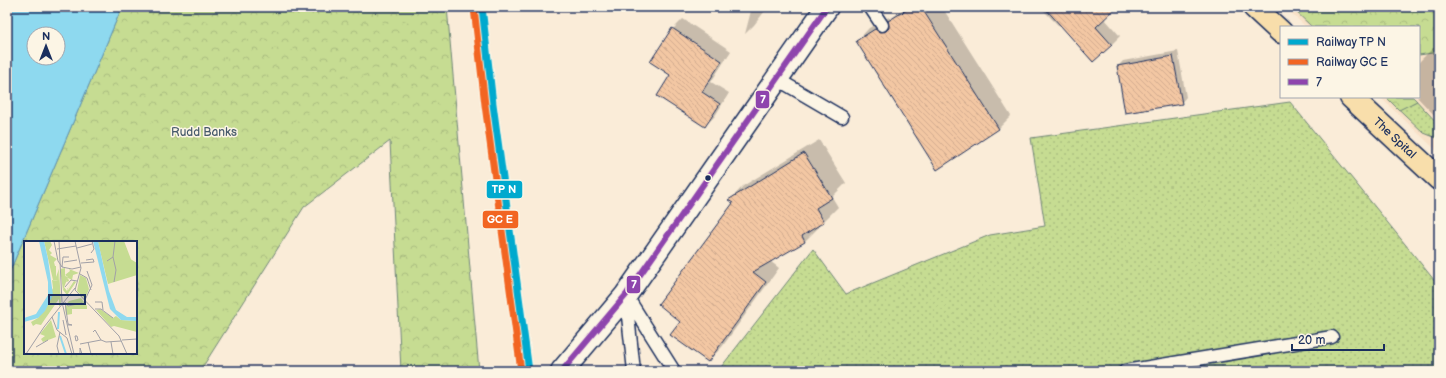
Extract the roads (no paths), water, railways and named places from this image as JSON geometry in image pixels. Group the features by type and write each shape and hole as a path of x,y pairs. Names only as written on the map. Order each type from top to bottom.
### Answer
{"main road":[{"path":"562,371 626,295 827,7"},
{"path":"1254,7 1280,31"},
{"name":"The Spital","path":"1352,98 1439,179"}],"lane":[{"path":"870,7 882,25"},
{"path":"777,79 842,117"},
{"path":"626,295 634,371"},
{"path":"626,295 674,371"},
{"path":"1125,371 1332,337"}],"water":[{"path":"7,7 122,7 7,278"}],"park label":[{"name":"Rudd Banks","path":"204,132"}]}
